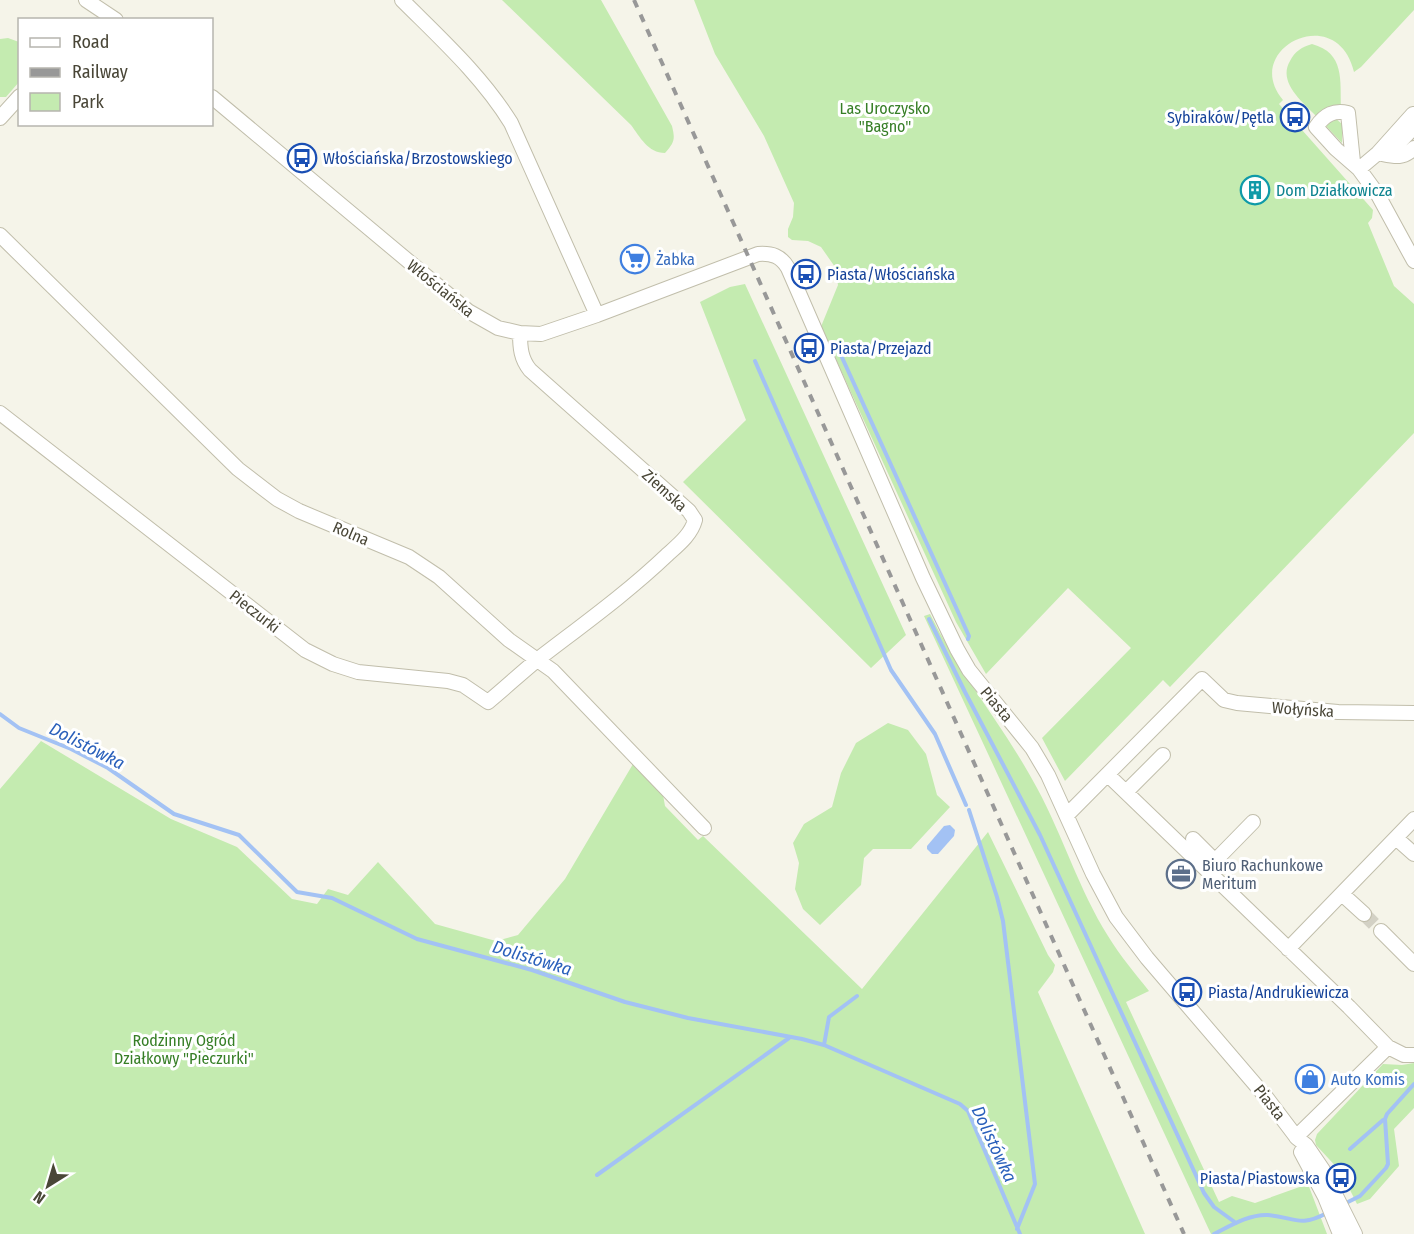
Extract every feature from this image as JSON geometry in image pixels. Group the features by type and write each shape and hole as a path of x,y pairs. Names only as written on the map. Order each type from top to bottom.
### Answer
{"street":[{"path":"86,0 113,18"},
{"path":"402,0 473,71 495,97 511,123 597,315"},
{"path":"91,18 99,9"},
{"path":"0,118 18,98"},
{"name":"Włościańska","path":"213,98 468,311 498,328 520,333 541,334 748,257"},
{"path":"1414,121 1397,145 1356,165 1378,195 1414,261"},
{"path":"1378,153 1399,158 1414,148"},
{"name":"Rolna","path":"0,235 238,470 277,499 299,511 409,557 426,567 499,632 553,671 704,828"},
{"name":"Piasta","path":"748,257 770,254 782,259 788,268 923,578 957,649 982,687 1032,748 1048,775 1100,888 1128,935 1266,1097 1296,1137 1300,1150 1330,1195 1340,1225 1355,1234"},
{"name":"Ziemska","path":"520,333 520,348 524,362 530,370 689,511 695,520 687,536 646,574 584,626 537,660"},
{"name":"Pieczurki","path":"0,414 305,650 333,664 358,672 448,681 463,685 488,702 537,660"},
{"name":"Wołyńska","path":"1108,775 1202,679 1224,700 1237,703 1332,712 1414,713"},
{"path":"1126,792 1160,763"},
{"path":"1067,815 1108,775 1211,865 1288,949 1388,1047 1404,1055 1414,1055"},
{"path":"1288,949 1414,819"},
{"path":"1211,865 1253,822"},
{"path":"1396,837 1414,854"},
{"path":"1193,838 1211,865"},
{"path":"1342,894 1364,914"},
{"path":"1381,931 1414,964"},
{"path":"1296,1137 1388,1047"}],"green space":[{"path":"502,0 601,0 672,126 673,140 665,153 645,144 631,125"},
{"name":"Las Uroczysko \"Bagno\"","path":"694,0 1414,0 1414,10 1354,72 1344,50 1330,39 1313,36 1296,40 1282,50 1274,64 1273,81 1283,100 1279,104 1373,210 1372,218 1368,223 1394,286 1414,304 1414,433 1170,687 1163,680 1065,781 1042,738 1131,648 1068,588 986,674 956,622 820,329 838,285 835,267 821,247 808,241 792,240 788,237 794,203 764,136 715,54"},
{"path":"8,38 18,42 18,83 6,97 0,97 0,39"},
{"path":"1312,44 1323,48 1330,54 1335,61 1340,78 1341,108 1317,117 1299,99 1289,85 1287,77 1287,69 1294,55 1302,48"},
{"path":"1335,118 1342,124 1342,143 1326,126 1326,123"},
{"path":"745,284 906,635 871,668 683,482 746,420 700,302 730,287"},
{"path":"930,614 942,637 1037,788 1080,882 1108,936 1149,991 1126,1002 1219,1202 1232,1196 1255,1203 1308,1184 1327,1234 1211,1234 924,616"},
{"path":"888,723 908,730 926,754 937,795 950,807 911,849 873,849 864,858 861,885 820,925 803,909 795,889 799,863 793,843 804,824 832,807 841,773 856,743"},
{"name":"Rodzinny Ogród Działkowy \"Pieczurki\"","path":"41,741 171,819 237,847 292,899 317,904 328,889 348,895 378,862 435,924 496,941 518,935 565,879 633,764 663,795 665,806 698,840 703,836 862,989 988,832 1055,965 1053,972 1038,992 1145,1234 0,1234 0,789"},
{"path":"1414,1063 1414,1108 1394,1129 1399,1166 1370,1199 1357,1204 1341,1172 1316,1145 1317,1134 1383,1064"}],"water":[{"path":"950,825 955,830 954,836 938,854 932,854 927,846 944,826"}],"waterway":[{"path":"840,353 969,636 968,639"},
{"path":"755,361 891,670 935,734 966,805"},
{"path":"929,619 1040,835 1204,1193 1214,1207 1236,1223"},
{"name":"Dolistówka","path":"0,714 19,728 71,749 108,768 174,814 239,835 297,892 332,898 417,939 532,970 625,1002 688,1018 824,1045 960,1104 968,1111 1020,1234"},
{"path":"969,810 1003,921 1035,1184 1017,1229"},
{"path":"824,1045 829,1017 857,996"},
{"path":"597,1175 789,1038"},
{"name":"Dolistówka","path":"1344,1204 1360,1196 1386,1168 1388,1164 1385,1119 1414,1084"},
{"path":"1350,1149 1383,1120"},
{"name":"Dolistówka","path":"1214,1234 1254,1216 1268,1215 1303,1221 1327,1213"}],"tunnel":[{"path":"1364,914 1381,931"}],"railway":[{"path":"634,0 1184,1234"}],"place":[{"name":"Sybiraków/Pętla","path":"1295,117"},
{"name":"Włościańska/Brzostowskiego","path":"302,158"},
{"name":"Dom Działkowicza","path":"1255,190"},
{"name":"Żabka","path":"635,259"},
{"name":"Piasta/Włościańska","path":"806,274"},
{"name":"Piasta/Przejazd","path":"809,348"},
{"name":"Biuro Rachunkowe Meritum","path":"1181,874"},
{"name":"Piasta/Andrukiewicza","path":"1187,992"},
{"name":"Auto Komis","path":"1310,1079"},
{"name":"Piasta/Piastowska","path":"1341,1178"}]}
